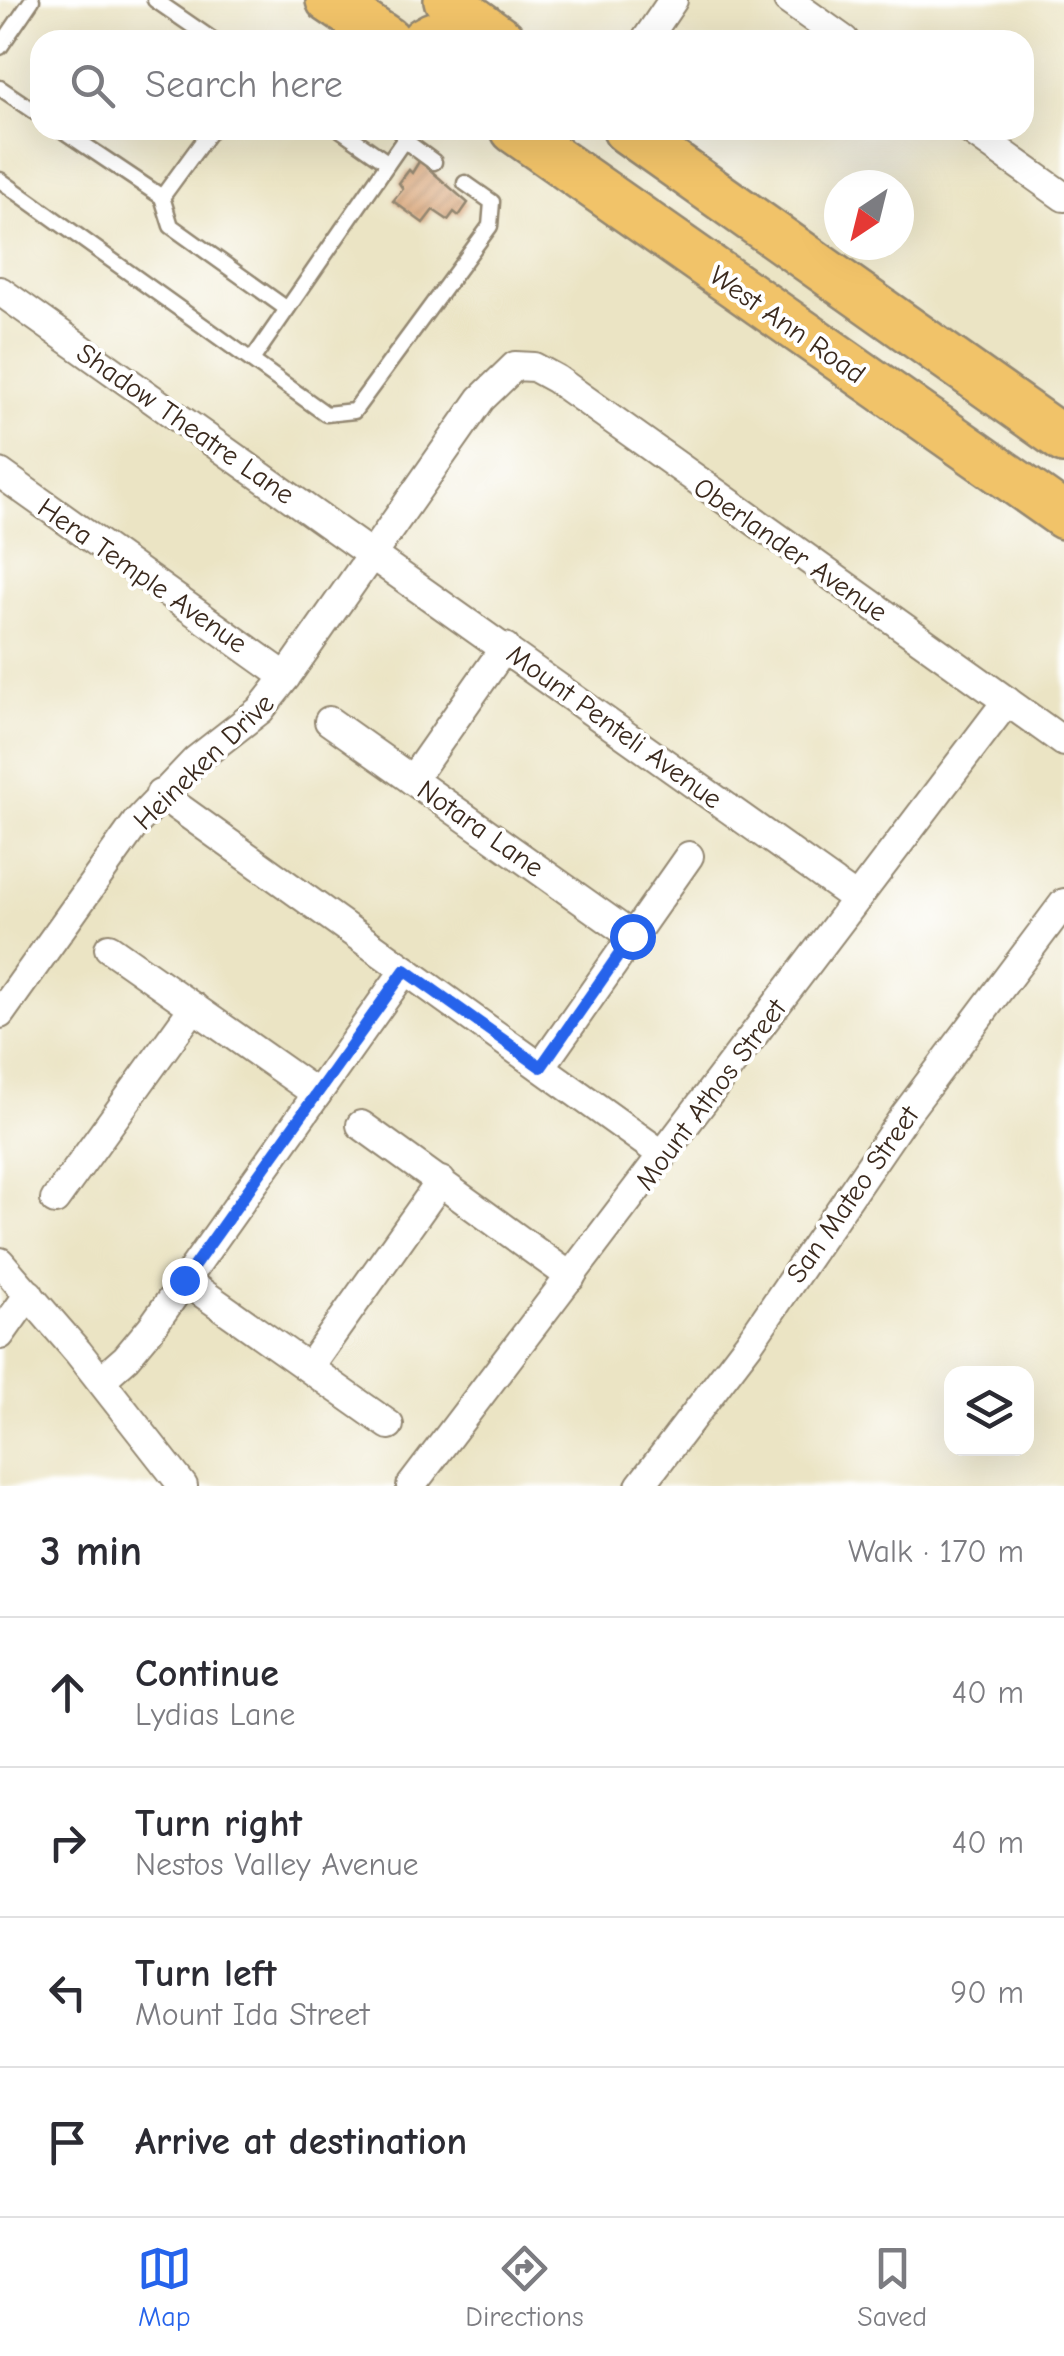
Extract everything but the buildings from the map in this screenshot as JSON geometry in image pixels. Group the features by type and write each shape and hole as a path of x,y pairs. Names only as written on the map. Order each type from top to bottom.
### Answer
{"main road":[{"path":"329,0 373,30"},
{"path":"447,0 488,30"},
{"name":"West Ann Road","path":"528,140 1064,516"},
{"path":"613,140 638,189 682,251"},
{"path":"640,140 1064,440"}],"street":[{"path":"653,30 674,0"},
{"path":"788,0 830,30"},
{"path":"984,140 1064,197"},
{"name":"Shadow Theatre Lane","path":"0,290 372,555"},
{"name":"Heineken Drive","path":"0,1014 160,794 260,710 481,399 515,366"},
{"name":"Oberlander Avenue","path":"515,366 534,367 556,380 1064,742"},
{"name":"Hera Temple Avenue","path":"0,473 286,677"},
{"name":"Mount Penteli Avenue","path":"372,555 856,899"},
{"path":"412,780 505,647"},
{"name":"Mount Athos Street","path":"411,1486 1007,701"},
{"name":"Notara Lane","path":"329,722 632,936"},
{"path":"160,794 663,1155"},
{"path":"541,1067 690,856"},
{"name":"San Mateo Street","path":"640,1486 749,1343 905,1115 1064,903"},
{"path":"109,948 317,1094"},
{"path":"100,1380 151,1328 405,970"},
{"path":"55,1200 194,1007"},
{"path":"361,1125 570,1278"},
{"path":"309,1367 440,1181"},
{"path":"0,1262 183,1486"},
{"path":"184,1280 389,1425"},
{"path":"0,1335 29,1294"}],"lane":[{"path":"0,47 32,0"},
{"path":"155,0 198,30"},
{"path":"0,88 30,108"},
{"path":"77,140 162,198 171,226 287,309"},
{"path":"162,198 204,140"},
{"path":"357,140 387,162"},
{"path":"252,360 404,140 434,162"},
{"path":"0,180 326,414 354,411 490,226 492,202 465,183"}],"route":[{"path":"184,1280 405,970 541,1067 632,936"}]}
